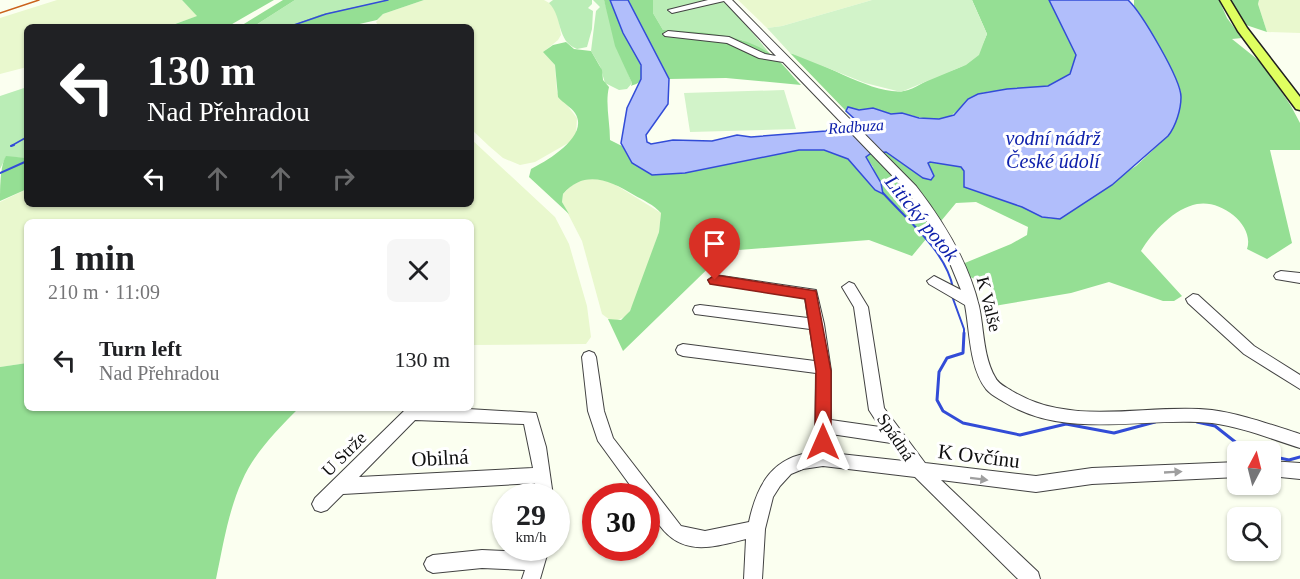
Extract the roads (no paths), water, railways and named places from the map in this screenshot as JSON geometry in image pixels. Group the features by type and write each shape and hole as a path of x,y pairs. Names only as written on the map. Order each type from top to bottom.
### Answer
{"main road":[{"path":"1225,0 1242,29 1300,106"}],"street":[{"path":"672,10 720,0"},
{"name":"K Valše","path":"727,0 912,189 944,232 960,265 971,302 982,364 991,384 1009,399 1025,407 1068,416 1204,416 1300,441"},
{"path":"668,34 729,40 762,56 785,60"},
{"path":"1281,276 1300,278"},
{"path":"715,280 811,294 818,324 823,368 823,459"},
{"path":"934,281 971,302"},
{"name":"Spádná","path":"849,287 861,307 877,410 921,472 1031,579"},
{"path":"1193,299 1249,350 1300,383"},
{"path":"700,310 818,324"},
{"path":"683,350 823,368"},
{"path":"589,357 596,411 606,441 676,533 705,540 755,529"},
{"name":"U Strže","path":"321,504 412,413 530,418 543,475"},
{"path":"823,426 894,436"},
{"name":"K Ovčínu","path":"753,579 755,529 763,501 779,474 798,462 823,459 1036,484 1092,476 1227,470"},
{"path":"1281,469 1300,471"},
{"path":"543,475 544,483"},
{"name":"Obilná","path":"339,486 543,475"},
{"path":"434,564 492,558"},
{"path":"531,579 536,561"}],"water":[{"name":"vodní nádrž České údolí","path":"610,0 628,0 669,79 668,104 646,135 647,142 651,144 673,140 712,141 737,135 751,137 826,131 836,125 847,129 859,127 860,124 846,111 848,107 859,110 873,108 891,114 902,113 919,118 939,119 954,115 968,99 978,94 1048,86 1070,74 1076,55 1049,0 1128,0 1150,31 1175,76 1181,97 1180,107 1176,122 1168,136 1112,185 1060,219 1042,217 1022,207 964,187 964,171 961,167 930,162 928,163 934,176 931,180 923,178 886,152 870,154 866,157 881,183 883,194 875,190 848,159 824,150 799,150 685,173 652,175 632,163 621,143 627,108 641,79 641,65 623,33"}],"waterway":[{"path":"297,24 326,14 388,0"},
{"path":"14,145 11,146 24,139"},
{"path":"0,173 24,162"},
{"name":"Litický potok","path":"883,193 934,249 949,274 953,288"},
{"name":"Litický potok","path":"952,296 964,333"},
{"name":"Litický potok","path":"964,333 963,353 947,358 939,372 937,400 943,411 963,423 1020,435 1066,424 1114,433 1155,422"},
{"name":"Litický potok","path":"1197,422 1215,426 1234,441"},
{"name":"Litický potok","path":"1281,458 1289,460 1300,457"}],"railway":[{"path":"0,13 39,0"}],"water label":[{"name":"Radbuza","path":"856,126"}]}
